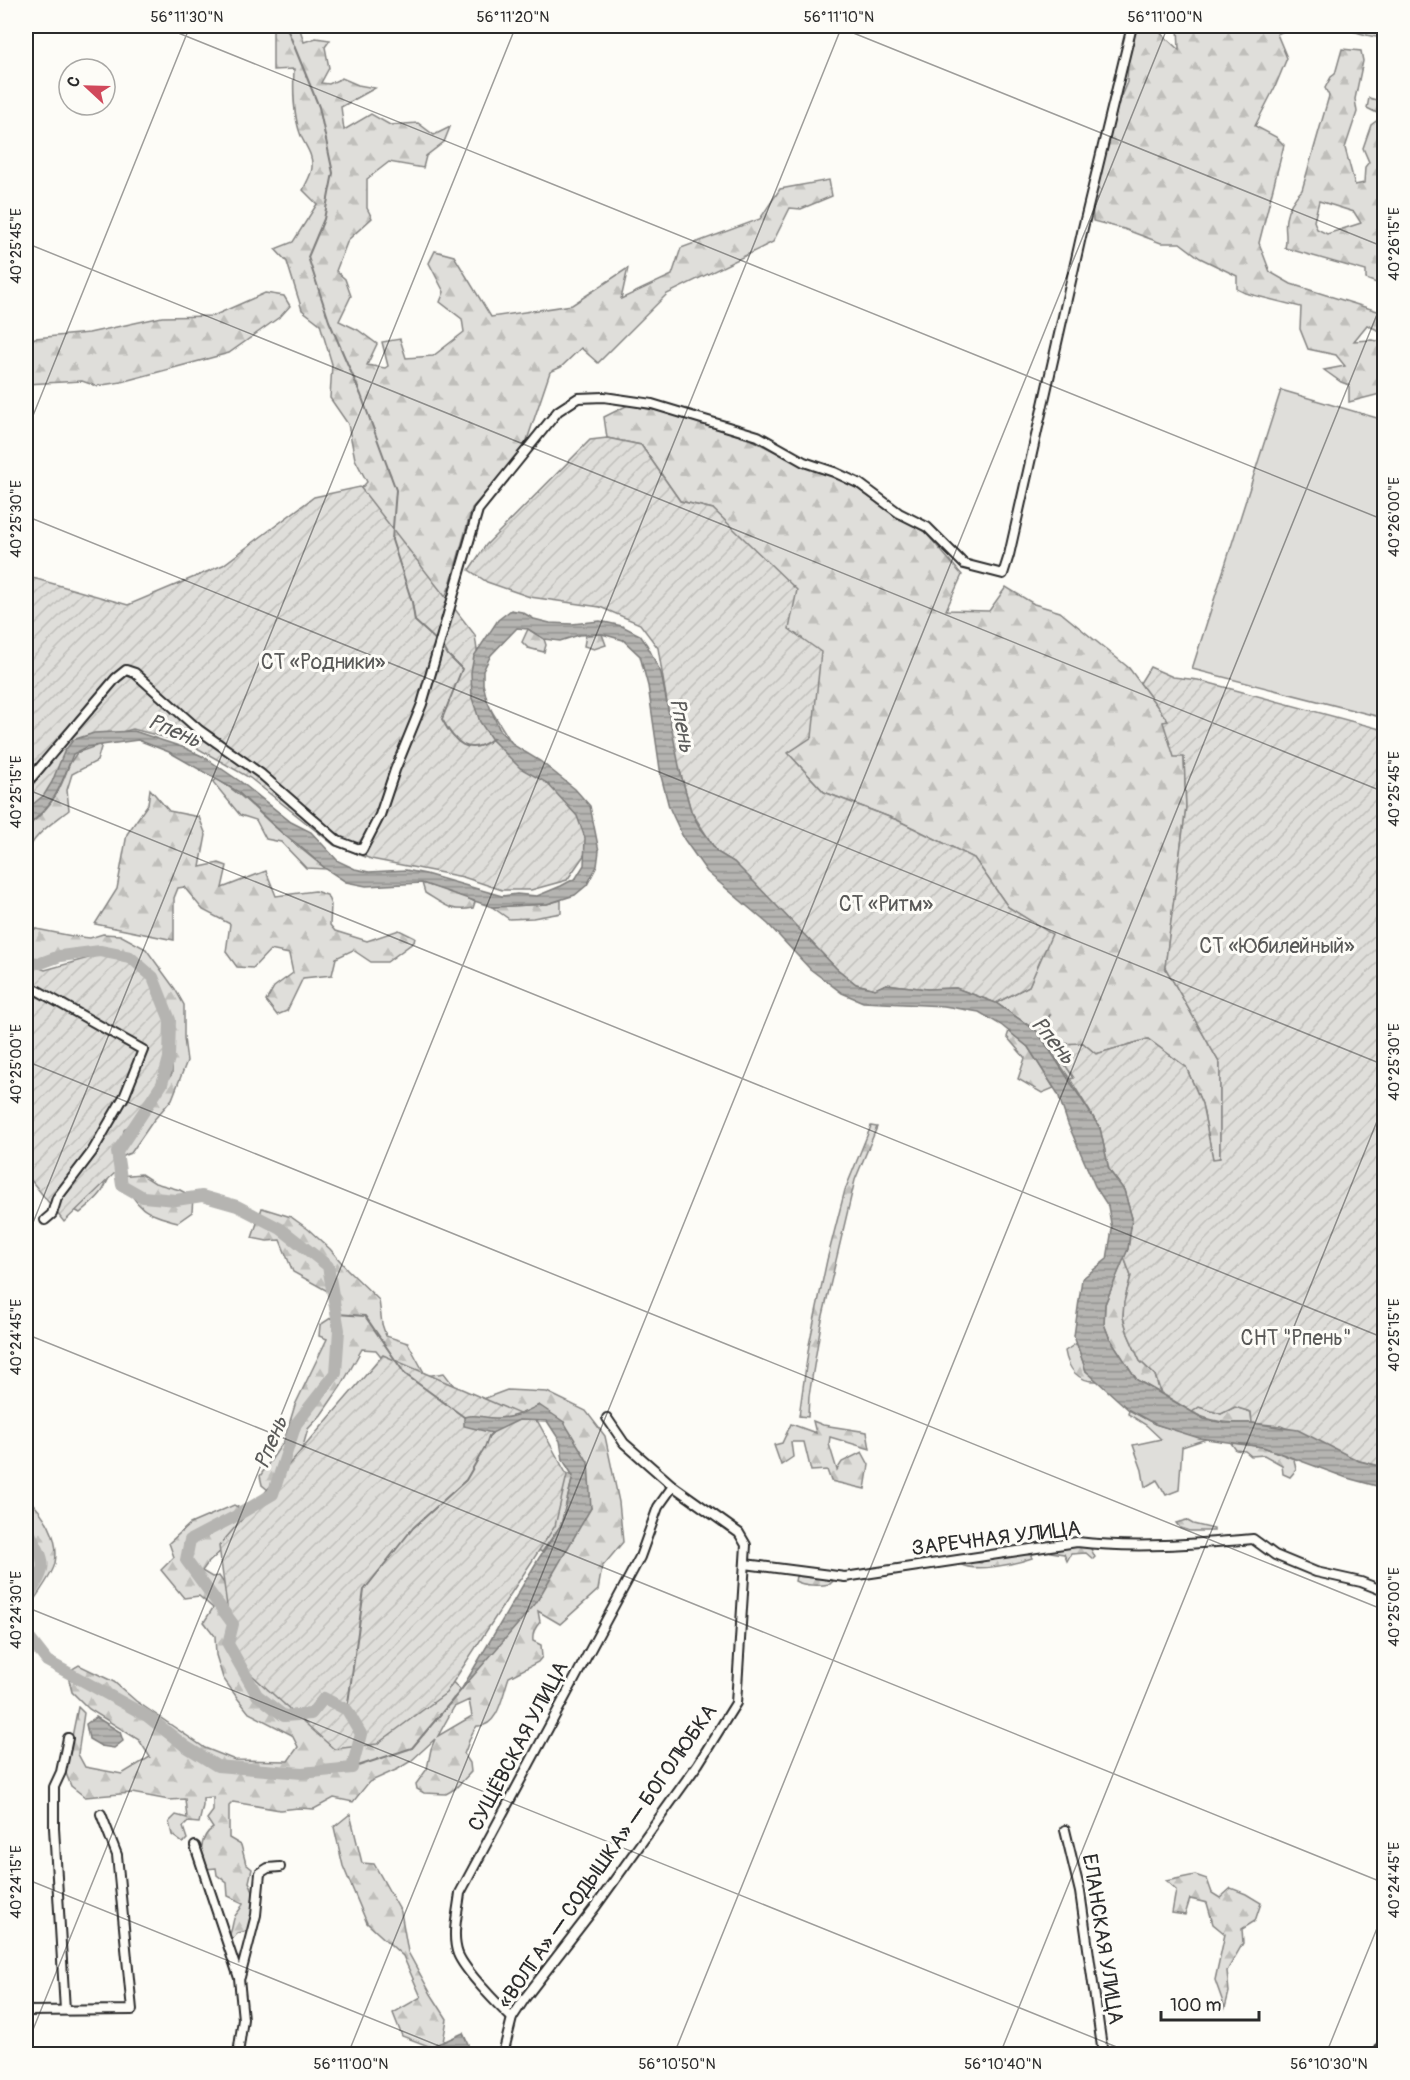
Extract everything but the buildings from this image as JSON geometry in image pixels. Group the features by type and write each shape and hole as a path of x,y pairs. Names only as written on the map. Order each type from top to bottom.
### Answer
{"street":[{"path":"26,784 116,678 126,670 135,673 199,730 261,774 338,841 362,850 380,815 395,770 422,704 478,510 558,411 578,398 604,397 652,404 758,436 804,462 860,484 899,513 927,527 964,564 1002,574 1009,555 1083,228 1132,26"},
{"path":"26,984 142,1050 126,1095 92,1152 57,1198 52,1214 45,1220"},
{"name":"«ВОЛГА» — СОДЫШКА» — БОГОЛЮБКА","path":"503,2055 512,2018 525,1998 591,1913 698,1764 736,1704 746,1545 739,1533 673,1486 624,1443 607,1418"},
{"name":"СУЩЁВСКАЯ УЛИЦА","path":"512,2018 474,1977 458,1954 455,1933 460,1893 640,1557 658,1507 673,1486"},
{"name":"ЗАРЕЧНАЯ УЛИЦА","path":"745,1564 845,1577 1077,1542 1170,1545 1253,1539 1275,1555 1316,1572 1361,1582 1384,1591"},
{"path":"66,2010 54,1786 61,1772 68,1738"},
{"path":"26,2011 132,2010 117,1855 101,1814"},
{"name":"ЕЛАНСКАЯ УЛИЦА","path":"1065,1830 1080,1892 1103,2055"},
{"path":"195,1846 239,1978 243,2019 238,2055"},
{"path":"239,1978 256,1915 260,1873 268,1868 280,1868"},
{"path":"1377,2055 1384,2043"}],"green space":[{"path":"273,26 299,26 304,42 316,38 330,40 325,47 329,68 321,83 329,84 342,78 358,85 375,88 341,107 344,130 371,114 390,125 418,123 434,135 450,127 444,142 426,156 423,168 389,162 367,179 367,208 372,218 348,240 336,271 345,279 351,296 339,321 358,330 377,344 367,365 385,368 388,366 382,342 400,339 406,358 433,356 464,332 462,319 440,302 444,292 429,263 435,251 454,256 491,317 572,305 628,268 621,299 672,275 681,248 760,219 780,189 829,180 832,196 801,209 790,208 773,242 667,294 598,363 581,348 561,367 550,372 524,449 472,508 450,585 440,610 354,496 367,482 355,459 348,424 330,398 332,364 320,324 302,310 287,262 275,249 293,242 317,204 303,190 311,173 312,163 296,120 294,69 273,70"},
{"path":"1136,26 1153,26 1179,50 1178,26 1294,26 1277,34 1287,58 1255,126 1276,137 1284,145 1259,243 1270,272 1291,284 1384,313 1384,333 1367,325 1354,341 1384,342 1382,361 1384,362 1384,393 1349,402 1349,385 1324,370 1345,366 1336,355 1308,349 1300,329 1301,307 1237,289 1237,276 1200,258 1180,243 1161,243 1124,229 1093,221 1092,198 1119,101 1127,82 1129,45"},
{"path":"1349,26 1384,26 1384,37 1348,30"},
{"path":"1342,49 1361,51 1363,61 1355,99 1357,112 1345,148 1355,185 1364,183 1365,167 1369,162 1363,148 1371,125 1383,116 1367,108 1369,98 1384,102 1384,286 1366,279 1366,271 1285,248 1287,215 1296,196 1302,190 1329,96 1325,88 1335,74","holes":["1319,201 1354,212 1361,223 1327,234 1317,229 1314,221"]},
{"path":"265,293 284,296 290,306 281,316 229,353 121,382 96,386 82,381 26,384 26,343 35,338 89,333 162,317 213,316"},
{"path":"1281,390 1384,420 1384,718 1192,669"},
{"path":"628,405 681,415 754,441 801,465 849,483 896,516 925,532 962,575 946,610 989,611 1006,587 1034,604 1060,612 1129,668 1169,722 1164,722 1184,756 1186,807 1165,967 1220,1064 1220,1158 1213,1160 1202,1104 1186,1067 1148,1039 1096,1054 1083,1043 1056,1051 1075,1079 1070,1079 1038,1032 996,1003 1029,986 1051,934 1008,907 974,858 897,820 824,792 788,753 812,736 789,629 713,509 680,501 641,445 607,438 604,417"},
{"name":"СТ «Ритм»","path":"607,438 641,445 680,501 713,509 797,590 789,629 821,652 812,737 788,753 824,792 897,820 974,858 1008,907 1052,934 1029,986 996,1003 956,988 927,989 886,984 876,989 856,984 836,968 734,862 717,852 691,811 676,757 658,648 640,624 600,607 530,597 487,582 469,570 486,545 590,440"},
{"name":"СТ «Родники»","path":"360,487 475,635 483,697 514,747 583,799 587,851 567,880 531,890 502,890 463,877 371,859 334,845 250,778 190,744 133,729 84,742 49,795 26,824 26,576 128,605 223,565 314,497"},
{"path":"528,629 544,639 546,645 544,652 528,648 522,642"},
{"path":"602,634 606,645 594,649 584,646 586,635"},
{"name":"СТ «Юбилейный»","path":"1150,667 1173,677 1198,680 1384,730 1384,1467 1360,1461 1281,1426 1252,1423 1251,1412 1235,1407 1221,1414 1199,1407 1192,1412 1161,1393 1155,1375 1140,1361 1123,1317 1124,1302 1131,1276 1124,1257 1128,1249 1132,1218 1124,1190 1109,1170 1100,1128 1070,1079 1074,1078 1056,1051 1056,1044 1083,1043 1096,1054 1148,1039 1186,1067 1202,1104 1213,1159 1220,1158 1220,1064 1165,967 1186,807 1184,757 1174,757 1163,722 1168,721 1140,683"},
{"path":"102,744 97,761 72,774 67,790 69,810 38,836 26,856 26,828 44,811 56,795 73,754"},
{"path":"217,779 244,798 326,869 306,868 281,842 266,839 256,820 240,815 213,782"},
{"path":"150,789 169,811 199,817 206,835 200,867 219,863 227,866 222,888 266,871 276,896 315,891 327,895 331,905 330,925 335,931 367,941 399,930 415,938 414,942 387,962 371,962 353,950 336,958 332,975 303,978 287,1011 277,1015 266,1001 274,987 293,973 289,954 270,950 253,968 237,967 226,952 230,924 203,910 184,887 178,888 174,898 174,940 95,924 117,889 127,834 148,804"},
{"path":"422,883 464,896 475,902 473,908 459,909 443,904 425,893"},
{"path":"561,900 561,913 533,918 509,919 492,907 547,904"},
{"path":"26,927 90,938 103,934 120,935 146,949 184,1005 187,1061 172,1099 153,1121 131,1153 125,1155 116,1164 99,1196 80,1213 69,1207 106,958 100,951 60,956 41,963 26,962"},
{"path":"103,954 132,963 160,990 173,1028 172,1074 147,1108 124,1130 117,1171 64,1222 26,1174 26,963 45,970"},
{"path":"1009,1031 1028,1047 1054,1088 1042,1093 1018,1079 1025,1058 1007,1037"},
{"path":"871,1126 877,1127 855,1180 821,1324 809,1396 808,1417 799,1416 809,1345 827,1260 845,1190"},
{"path":"141,1174 155,1183 180,1190 193,1197 192,1212 178,1222 156,1216 142,1208 120,1176"},
{"path":"262,1208 291,1217 330,1249 379,1300 386,1336 408,1343 426,1376 444,1373 461,1395 396,1375 376,1350 362,1349 341,1386 308,1429 299,1460 273,1494 262,1485 260,1476 284,1441 295,1405 327,1339 319,1336 320,1325 337,1314 333,1294 293,1272 280,1240 267,1241 252,1238"},
{"path":"1124,1257 1131,1276 1124,1302 1123,1317 1140,1361 1155,1375 1160,1393 1137,1380 1109,1337 1104,1324 1105,1304"},
{"path":"1077,1343 1086,1371 1098,1381 1080,1377 1071,1369 1065,1351"},
{"path":"383,1355 538,1422 567,1475 555,1526 446,1693 377,1744 334,1749 234,1659 219,1546"},
{"path":"507,1390 547,1392 586,1411 605,1436 619,1502 623,1542 602,1567 598,1590 560,1624 538,1611 540,1622 534,1631 533,1641 541,1645 542,1657 538,1662 509,1677 495,1715 484,1725 474,1729 464,1754 470,1763 471,1772 455,1789 446,1794 424,1793 417,1789 416,1784 427,1769 435,1739 411,1761 369,1782 353,1802 334,1798 314,1809 280,1810 233,1802 229,1806 229,1838 241,1845 246,1864 252,1869 249,1882 254,1900 253,1913 247,1931 238,1933 232,1939 229,1936 234,1918 243,1903 228,1896 227,1883 217,1875 216,1868 206,1869 201,1853 205,1836 213,1828 207,1819 213,1811 213,1797 203,1798 199,1823 188,1822 183,1827 187,1839 183,1843 172,1835 169,1822 176,1815 187,1818 185,1799 169,1800 132,1793 85,1797 71,1786 65,1771 78,1707 84,1713 78,1754 85,1767 122,1774 150,1757 139,1740 89,1709 72,1692 67,1672 79,1665 114,1682 136,1701 205,1748 235,1760 288,1761 298,1747 292,1735 249,1713 223,1678 216,1655 215,1636 204,1622 213,1608 199,1596 184,1598 161,1570 174,1557 169,1543 190,1524 234,1505 246,1511 243,1530 202,1571 212,1577 219,1576 235,1599 445,1675 461,1690 591,1508 564,1422 516,1417 475,1402","holes":["469,1700 472,1716 438,1736 454,1707"]},
{"path":"1199,1407 1221,1414 1235,1407 1251,1412 1252,1423 1214,1420 1192,1412"},
{"path":"1129,1410 1155,1424 1206,1439 1182,1447 1179,1490 1166,1495 1157,1480 1145,1487 1133,1445 1161,1439 1146,1425 1128,1414"},
{"path":"813,1421 823,1425 867,1432 870,1449 830,1437 829,1444 837,1470 842,1462 862,1452 869,1465 865,1489 831,1481 827,1470 811,1471 804,1442 791,1442 793,1457 781,1465 774,1445 782,1443 791,1424 816,1433"},
{"path":"1231,1443 1263,1447 1294,1459 1296,1470 1290,1477 1283,1474 1282,1465 1264,1455 1251,1456 1245,1451 1236,1450"},
{"path":"552,1466 573,1476 561,1525 542,1552 532,1547"},
{"path":"26,1497 49,1527 53,1535 56,1554 51,1574 26,1611"},
{"path":"1186,1520 1214,1529 1214,1531 1189,1531 1180,1528 1176,1523"},
{"path":"1089,1545 1095,1557 1093,1559 1086,1553 1071,1554 1067,1561 1064,1554 1051,1552 1051,1549"},
{"path":"1031,1555 1032,1558 985,1568 967,1567 960,1564 962,1561 981,1563 987,1558"},
{"path":"796,1576 832,1579 833,1581 826,1585 807,1585 795,1581"},
{"path":"350,1814 362,1863 374,1864 401,1912 408,1952 447,2019 443,2042 431,2047 402,2036 393,2013 421,1997 403,1956 367,1923 343,1866 334,1827"},
{"path":"1195,1875 1207,1879 1212,1893 1220,1898 1231,1888 1261,1903 1255,1921 1242,1929 1243,1943 1227,1971 1229,1992 1225,2008 1215,1980 1225,1934 1213,1924 1207,1903 1190,1899 1185,1915 1172,1913 1176,1890 1166,1881"}],"shaded area":[{"path":"511,610 550,623 572,624 600,621 622,626 640,635 661,673 680,771 691,811 699,826 717,852 734,862 836,968 856,984 875,989 886,984 927,989 956,988 996,1003 1038,1032 1100,1128 1109,1170 1124,1190 1132,1218 1128,1249 1105,1304 1104,1324 1109,1337 1137,1380 1204,1419 1298,1430 1359,1461 1384,1467 1384,1488 1347,1478 1263,1447 1199,1438 1155,1424 1129,1410 1086,1371 1074,1336 1082,1279 1107,1259 1112,1229 1108,1206 1095,1186 1068,1124 1058,1094 1028,1047 1001,1025 979,1012 944,1006 863,1002 842,993 810,969 768,924 707,872 684,839 669,807 661,776 648,686 640,656 623,640 602,634 579,635 560,641 544,639 528,629 517,628 491,655 483,671 487,700 500,731 515,746 540,761 575,789 590,806 599,851 597,866 587,885 575,895 547,904 492,907 422,883 366,886 346,882 326,869 282,833 237,791 169,752 138,740 87,747 73,754 55,795 26,828 26,810 44,795 64,752 73,740 94,733 134,731 185,748 204,757 241,782 291,822 311,832 338,861 355,869 369,872 406,870 502,896 517,894 537,896 561,886 576,878 584,865 585,838 577,816 547,783 520,768 492,740 480,722 472,698 471,672 474,656 498,620"},
{"path":"539,1405 564,1422 588,1462 591,1508 536,1603 461,1690 561,1525 573,1476 563,1460 560,1441 547,1421 519,1420 492,1433 464,1426 464,1417 509,1417"},
{"path":"96,1717 120,1732 123,1741 114,1748 101,1746 89,1739 86,1724"},
{"path":"463,2033 469,2054 413,2054 413,2052"}],"waterway":[{"path":"286,26 319,107 333,173 324,219 308,257 329,321 361,395 396,490 392,540 412,602 415,621 437,641"},
{"path":"442,645 462,669 442,719 463,745 477,747 494,738"},
{"name":"Рпень","path":"26,962 41,963 60,956 100,951 130,957 153,977 170,1020 169,1058 162,1084 117,1152 122,1185 143,1197 176,1200 202,1196 237,1206 281,1229 328,1266 339,1330 336,1373 296,1424 273,1494 190,1540 186,1560 233,1624 228,1644 257,1695 284,1716 311,1714 324,1698 347,1710 361,1734 352,1768 302,1773 217,1766 185,1746 147,1716 47,1661 26,1634"},
{"path":"1039,1036 1050,1015"},
{"path":"337,1314 365,1316 405,1374 464,1417"},
{"path":"347,1710 364,1590 413,1528 466,1480 492,1433"},
{"name":"Рпень","path":"26,1526 38,1548 42,1563 39,1577 26,1599"},
{"path":"352,1768 412,1748 461,1690"}],"park label":[{"name":"СНТ \"Рпень\"","path":"1296,1338"}]}
